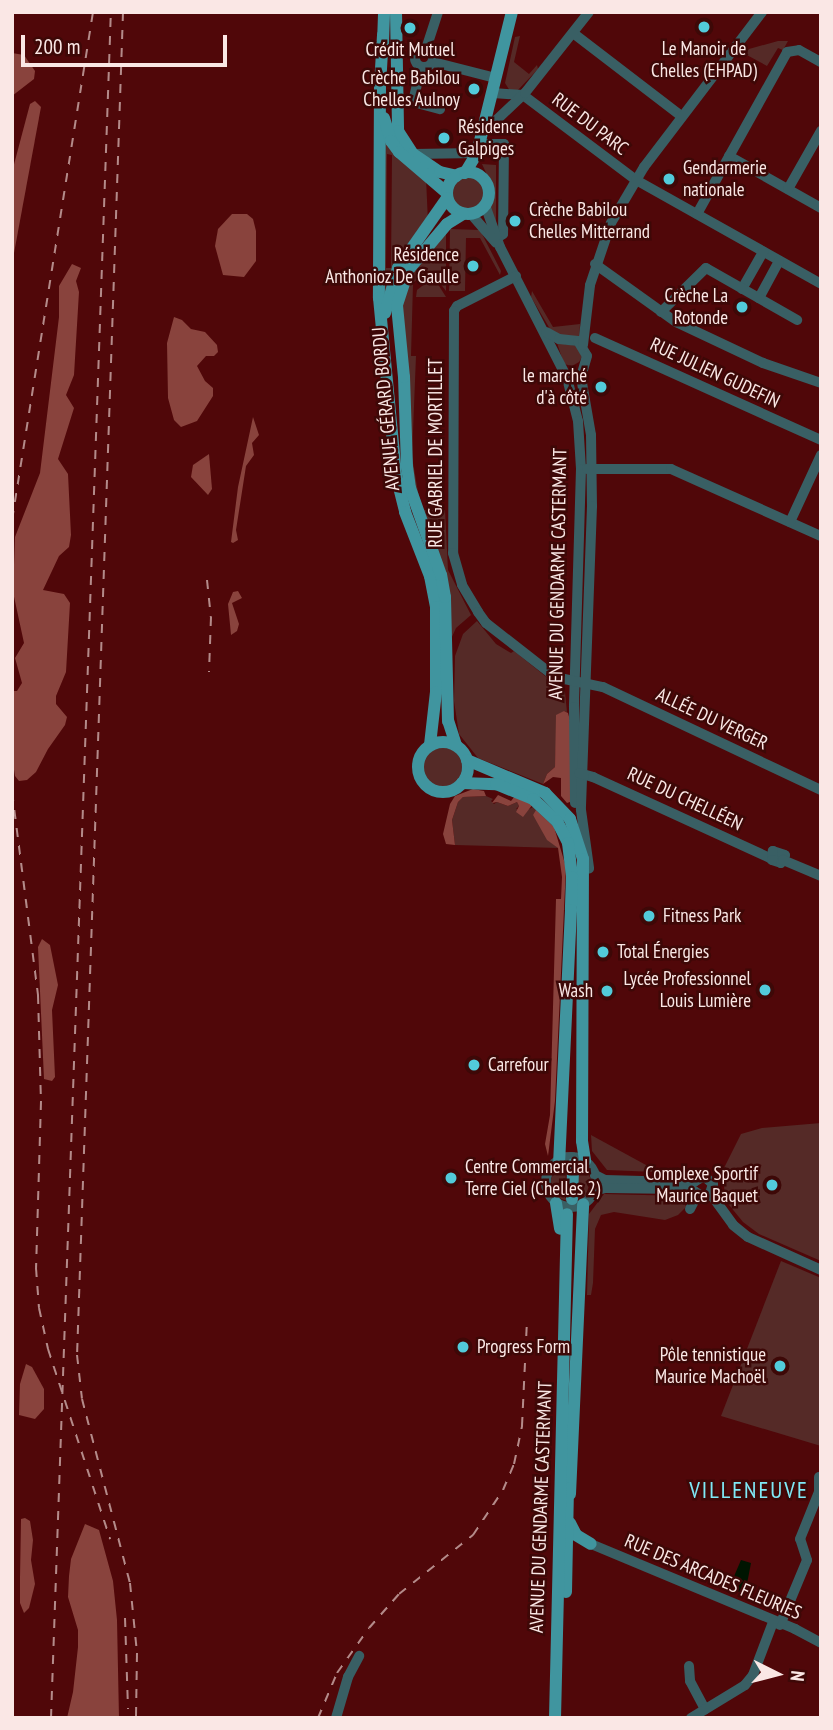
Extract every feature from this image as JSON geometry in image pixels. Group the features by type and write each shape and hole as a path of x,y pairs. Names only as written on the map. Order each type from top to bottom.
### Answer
{"main road":[{"path":"383,12 384,109 388,133 404,158 447,195 456,211 467,214 485,205 488,191 482,178 480,162 483,137 512,12"},
{"path":"396,12 396,123 402,141 413,154 440,172 482,178"},
{"path":"383,35 378,286 394,458"},
{"path":"394,458 393,389 385,322 388,293 398,268 483,137"},
{"name":"AVENUE GÉRARD BORDU","path":"467,214 447,224 409,269 399,289 397,305 410,488 441,575 445,597 448,721 456,745 467,760"},
{"name":"AVENUE GÉRARD BORDU","path":"394,458 401,500 430,576 436,607 436,692 430,745 422,753 418,765 425,784 444,792 462,783 482,781 514,789 539,803 557,821 566,837 578,912"},
{"path":"430,745 443,742 456,745"},
{"path":"462,783 467,774 467,760 538,788 566,813 583,859 578,912 570,1201 569,1519 576,1535 591,1544"},
{"name":"AVENUE DU GENDARME CASTERMANT","path":"577,843 579,879 571,1149 578,912"},
{"path":"571,1162 582,1141 578,912"},
{"path":"570,1201 559,1220 557,1329 561,1447 553,1518 554,1529 564,1536 591,1544"},
{"name":"AVENUE DU GENDARME CASTERMANT","path":"555,1718 564,1536 569,1519 569,1214 561,1447"},
{"name":"AVENUE DU GENDARME CASTERMANT","path":"562,1718 568,1563 564,1536"},
{"path":"568,1563 576,1547 591,1544"}],"street":[{"path":"402,12 398,60 418,62 427,67 433,62"},
{"path":"426,49 438,12"},
{"path":"413,154 483,137 523,95 589,12"},
{"path":"585,348 584,323 595,264 611,223 636,180 681,116 762,12"},
{"path":"573,33 681,116"},
{"path":"426,49 433,55 433,62"},
{"path":"426,49 418,51 412,102 440,110"},
{"path":"697,214 787,52 793,49 821,62"},
{"path":"433,62 496,78"},
{"path":"493,93 523,95"},
{"name":"RUE DU PARC","path":"523,95 636,180 821,284"},
{"path":"788,189 821,131"},
{"path":"483,137 503,144 500,239"},
{"path":"729,156 821,208"},
{"path":"485,205 500,239"},
{"path":"467,214 500,239"},
{"name":"AVENUE DU GENDARME CASTERMANT","path":"500,239 546,332 557,363 563,369 578,421 587,469 592,519 587,526 586,590 589,603 581,683 581,775 582,817 589,872 578,912"},
{"path":"742,289 763,251"},
{"path":"759,298 779,261"},
{"path":"595,264 610,271 661,312 731,349 821,383"},
{"path":"661,312 706,268 797,320"},
{"name":"RUE GABRIEL DE MORTILLET","path":"516,276 454,310 454,565 486,623 555,677 581,683"},
{"path":"584,323 595,338 585,348"},
{"path":"546,332 585,348"},
{"name":"RUE JULIEN GUDEFIN","path":"595,338 821,440"},
{"name":"AVENUE DU GENDARME CASTERMANT","path":"581,683 582,634 578,625 590,425 581,377 585,348"},
{"path":"563,369 573,371 584,365"},
{"path":"790,522 821,455"},
{"path":"587,469 671,469 821,536"},
{"name":"ALLÉE DU VERGER","path":"581,683 603,687 821,790"},
{"path":"575,803 581,775"},
{"name":"RUE DU CHELLÉEN","path":"581,775 779,863 783,860 821,876"},
{"path":"695,1189 605,1188 570,1201 547,1190 546,1178 550,1167 571,1162 606,1180 695,1189 710,1193 733,1224 748,1237 821,1270"},
{"path":"594,1191 595,1175"},
{"path":"690,1209 701,1177 709,1178 713,1184 710,1193"},
{"path":"691,1718 745,1685 753,1675 807,1560 800,1539 819,1492 819,1477"},
{"name":"RUE DES ARCADES FLEURIES","path":"591,1544 821,1643"},
{"path":"336,1718 348,1676 359,1656"},
{"path":"689,1666 690,1681 705,1709"}],"shaded area":[{"path":"520,36 514,62 529,74 537,65 538,69 517,91 510,91 505,83 515,37"},
{"path":"788,41 783,50 778,48 767,66 745,54 749,49"},
{"path":"12,53 24,55 35,71 34,79 12,96"},
{"path":"35,101 41,107 12,264 12,172 30,104"},
{"path":"381,127 426,178 428,222 384,301","holes":["387,154 392,155 391,268 386,268"]},
{"path":"482,164 496,165 496,227 489,207 493,188"},
{"path":"468,177 479,182 484,193 479,204 468,209 457,204 452,193 457,182"},
{"path":"232,214 247,214 253,219 256,231 256,261 244,277 223,275 215,246 218,229"},
{"path":"450,229 480,230 501,271 500,275 480,238 466,238 465,291 449,291"},
{"path":"446,230 446,291 432,273 419,276 413,284 411,356 416,356 412,457 423,510 445,510 448,570 471,615 456,628 451,639 414,496 399,317 403,284"},
{"path":"72,264 81,268 76,281 79,292 74,375 66,395 74,408 58,459 68,474 71,535 69,547 59,556 43,590 64,594 70,603 66,672 56,696 56,704 67,717 65,725 36,772 27,780 19,781 15,776 12,757 12,691 17,691 22,683 15,658 24,643 13,592 15,537 40,473 59,317 59,286"},
{"path":"431,279 436,281 446,297 416,297 417,290"},
{"path":"532,291 553,327 580,324 579,340 561,337 550,329 531,297"},
{"path":"174,317 182,320 191,329 205,332 217,345 218,352 214,356 206,356 197,366 205,381 213,388 213,396 197,421 181,427 174,420 168,398 167,343"},
{"path":"557,343 578,346 582,357 579,362 572,366 564,364"},
{"path":"253,417 259,435 252,443 254,455 246,466 236,530 238,540 233,543 238,487"},
{"path":"209,454 212,489 208,495 191,477 193,465"},
{"path":"238,591 242,598 232,603 239,624 237,631 231,635 228,604 233,592"},
{"path":"477,621 496,644 511,653 514,651 565,692 567,712 564,711 557,729 555,767 547,774 543,784 478,758 459,734 454,701 455,656 463,634"},
{"path":"564,711 568,713 571,724 570,802 567,803 561,796 561,778 553,777 543,784 547,774 555,767 556,715"},
{"path":"442,747 450,748 456,753 461,759 461,775 456,781 450,786 442,787 434,786 428,781 423,775 422,767 423,759 428,753 434,748"},
{"path":"473,789 484,791 486,796 463,797 458,802 452,820 455,845 446,844 443,834 450,804 455,796"},
{"path":"498,795 511,801 515,796 533,804 523,817 516,812 519,806 517,802 508,806 492,803"},
{"path":"486,796 493,799 491,801 494,804 497,802 508,806 517,802 519,806 516,809 526,811 536,805 554,827 533,815 558,848 455,845 452,820 458,802 463,797"},
{"path":"536,810 554,827 566,867 555,1101 548,1156 545,1144 550,1115 556,899 561,899 562,877 558,848 547,840 533,815"},
{"path":"42,939 50,945 58,985 52,1010 55,1077 52,1081 44,1079 38,947"},
{"name":"Complexe Sportif Maurice Baquet","path":"821,1123 821,1261 759,1234 743,1222 725,1200 723,1170 741,1134 762,1128"},
{"path":"591,1135 657,1171 607,1170 592,1151"},
{"path":"569,1161 582,1164 591,1179 586,1195 571,1202 558,1198 550,1185 554,1169","holes":["566,1165 576,1165 575,1199 565,1198"]},
{"path":"604,1194 683,1196 686,1207 678,1215 665,1220 614,1212 601,1215 595,1229 591,1295 587,1295 589,1214"},
{"name":"Pôle tennistique Maurice Machoël","path":"781,1261 821,1278 821,1446 721,1416"},
{"path":"26,1364 32,1367 44,1389 44,1409 35,1419 19,1415 20,1384"},
{"path":"21,1519 30,1521 33,1540 31,1560 35,1584 29,1608 24,1613 20,1603 20,1578"},
{"path":"85,1524 99,1530 113,1581 117,1620 119,1718 67,1718 78,1647 78,1630 68,1597 69,1576 71,1559"},
{"path":"741,1560 751,1563 745,1594 729,1588"}],"tunnel":[{"path":"568,1164 569,1149"}],"railway":[{"path":"12,520 93,12"},
{"path":"51,1718 111,12"},
{"path":"123,12 77,1355 82,1399 130,1583 137,1653 136,1718"},
{"path":"207,580 211,617 209,672"},
{"path":"12,792 38,995 41,1101 36,1268 39,1308 48,1349 110,1539"},
{"path":"318,1718 337,1673 369,1628 399,1594 473,1535 503,1490 514,1464 522,1426 527,1319"},
{"path":"125,1618 128,1709"}],"place":[{"name":"Le Manoir de Chelles (EHPAD)","path":"704,27"},
{"name":"Crédit Mutuel","path":"410,28"},
{"name":"Crèche Babilou Chelles Aulnoy","path":"474,89"},
{"name":"Résidence Galpiges","path":"444,138"},
{"name":"Gendarmerie nationale","path":"669,179"},
{"name":"Crèche Babilou Chelles Mitterrand","path":"515,221"},
{"name":"Résidence Anthonioz De Gaulle","path":"473,266"},
{"name":"Crèche La Rotonde","path":"742,307"},
{"name":"le marché d'à côté","path":"601,387"},
{"name":"Fitness Park","path":"649,916"},
{"name":"Total Énergies","path":"603,952"},
{"name":"Lycée Professionnel Louis Lumière","path":"765,990"},
{"name":"Wash","path":"607,991"},
{"name":"Carrefour","path":"474,1065"},
{"name":"Centre Commercial Terre Ciel (Chelles 2)","path":"451,1178"},
{"name":"Complexe Sportif Maurice Baquet","path":"772,1185"},
{"name":"Progress Form","path":"463,1347"},
{"name":"Pôle tennistique Maurice Machoël","path":"780,1366"}],"district":[{"name":"VILLENEUVE","path":"749,1490"}]}
